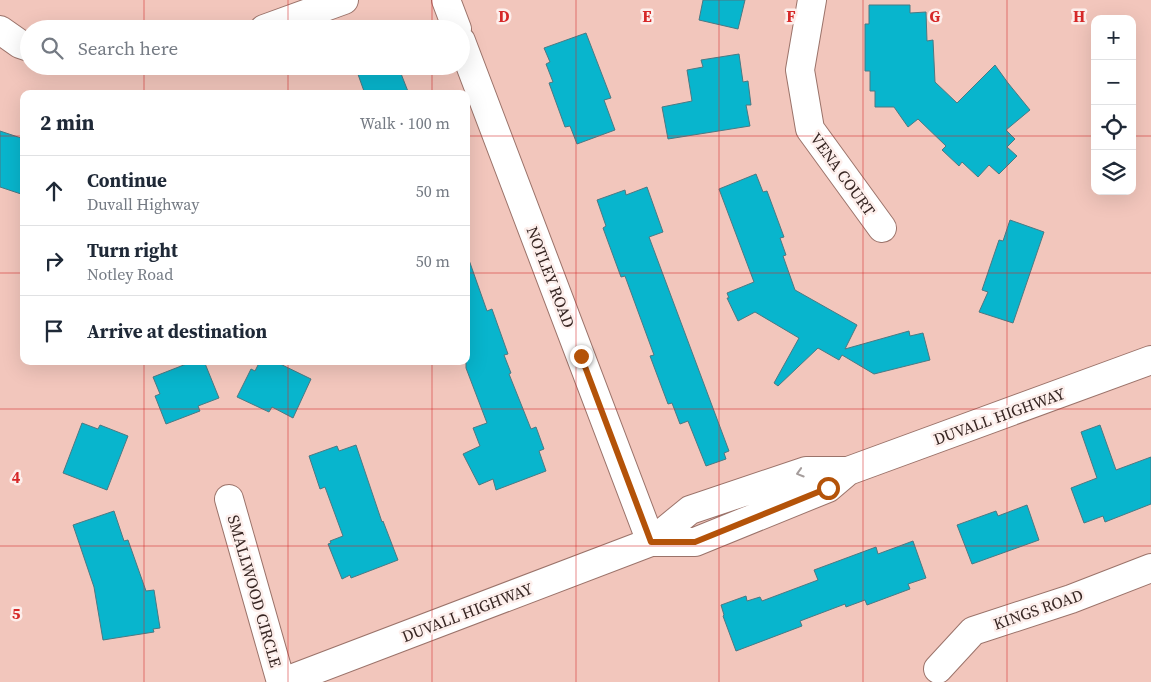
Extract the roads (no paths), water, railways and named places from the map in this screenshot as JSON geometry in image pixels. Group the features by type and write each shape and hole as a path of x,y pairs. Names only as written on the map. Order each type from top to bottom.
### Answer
{"street":[{"path":"289,20 344,0"},
{"path":"446,0 454,20"},
{"name":"VENA COURT","path":"812,0 800,70 810,129 882,228"},
{"path":"0,30 20,44"},
{"name":"NOTLEY ROAD","path":"470,65 651,542"},
{"name":"DUVALL HIGHWAY","path":"282,682 651,542 690,510 806,471 848,471 1151,360"},
{"name":"SMALLWOOD CIRCLE","path":"229,499 282,682"},
{"name":"KINGS ROAD","path":"938,669 973,631 1071,599 1151,568"}]}
